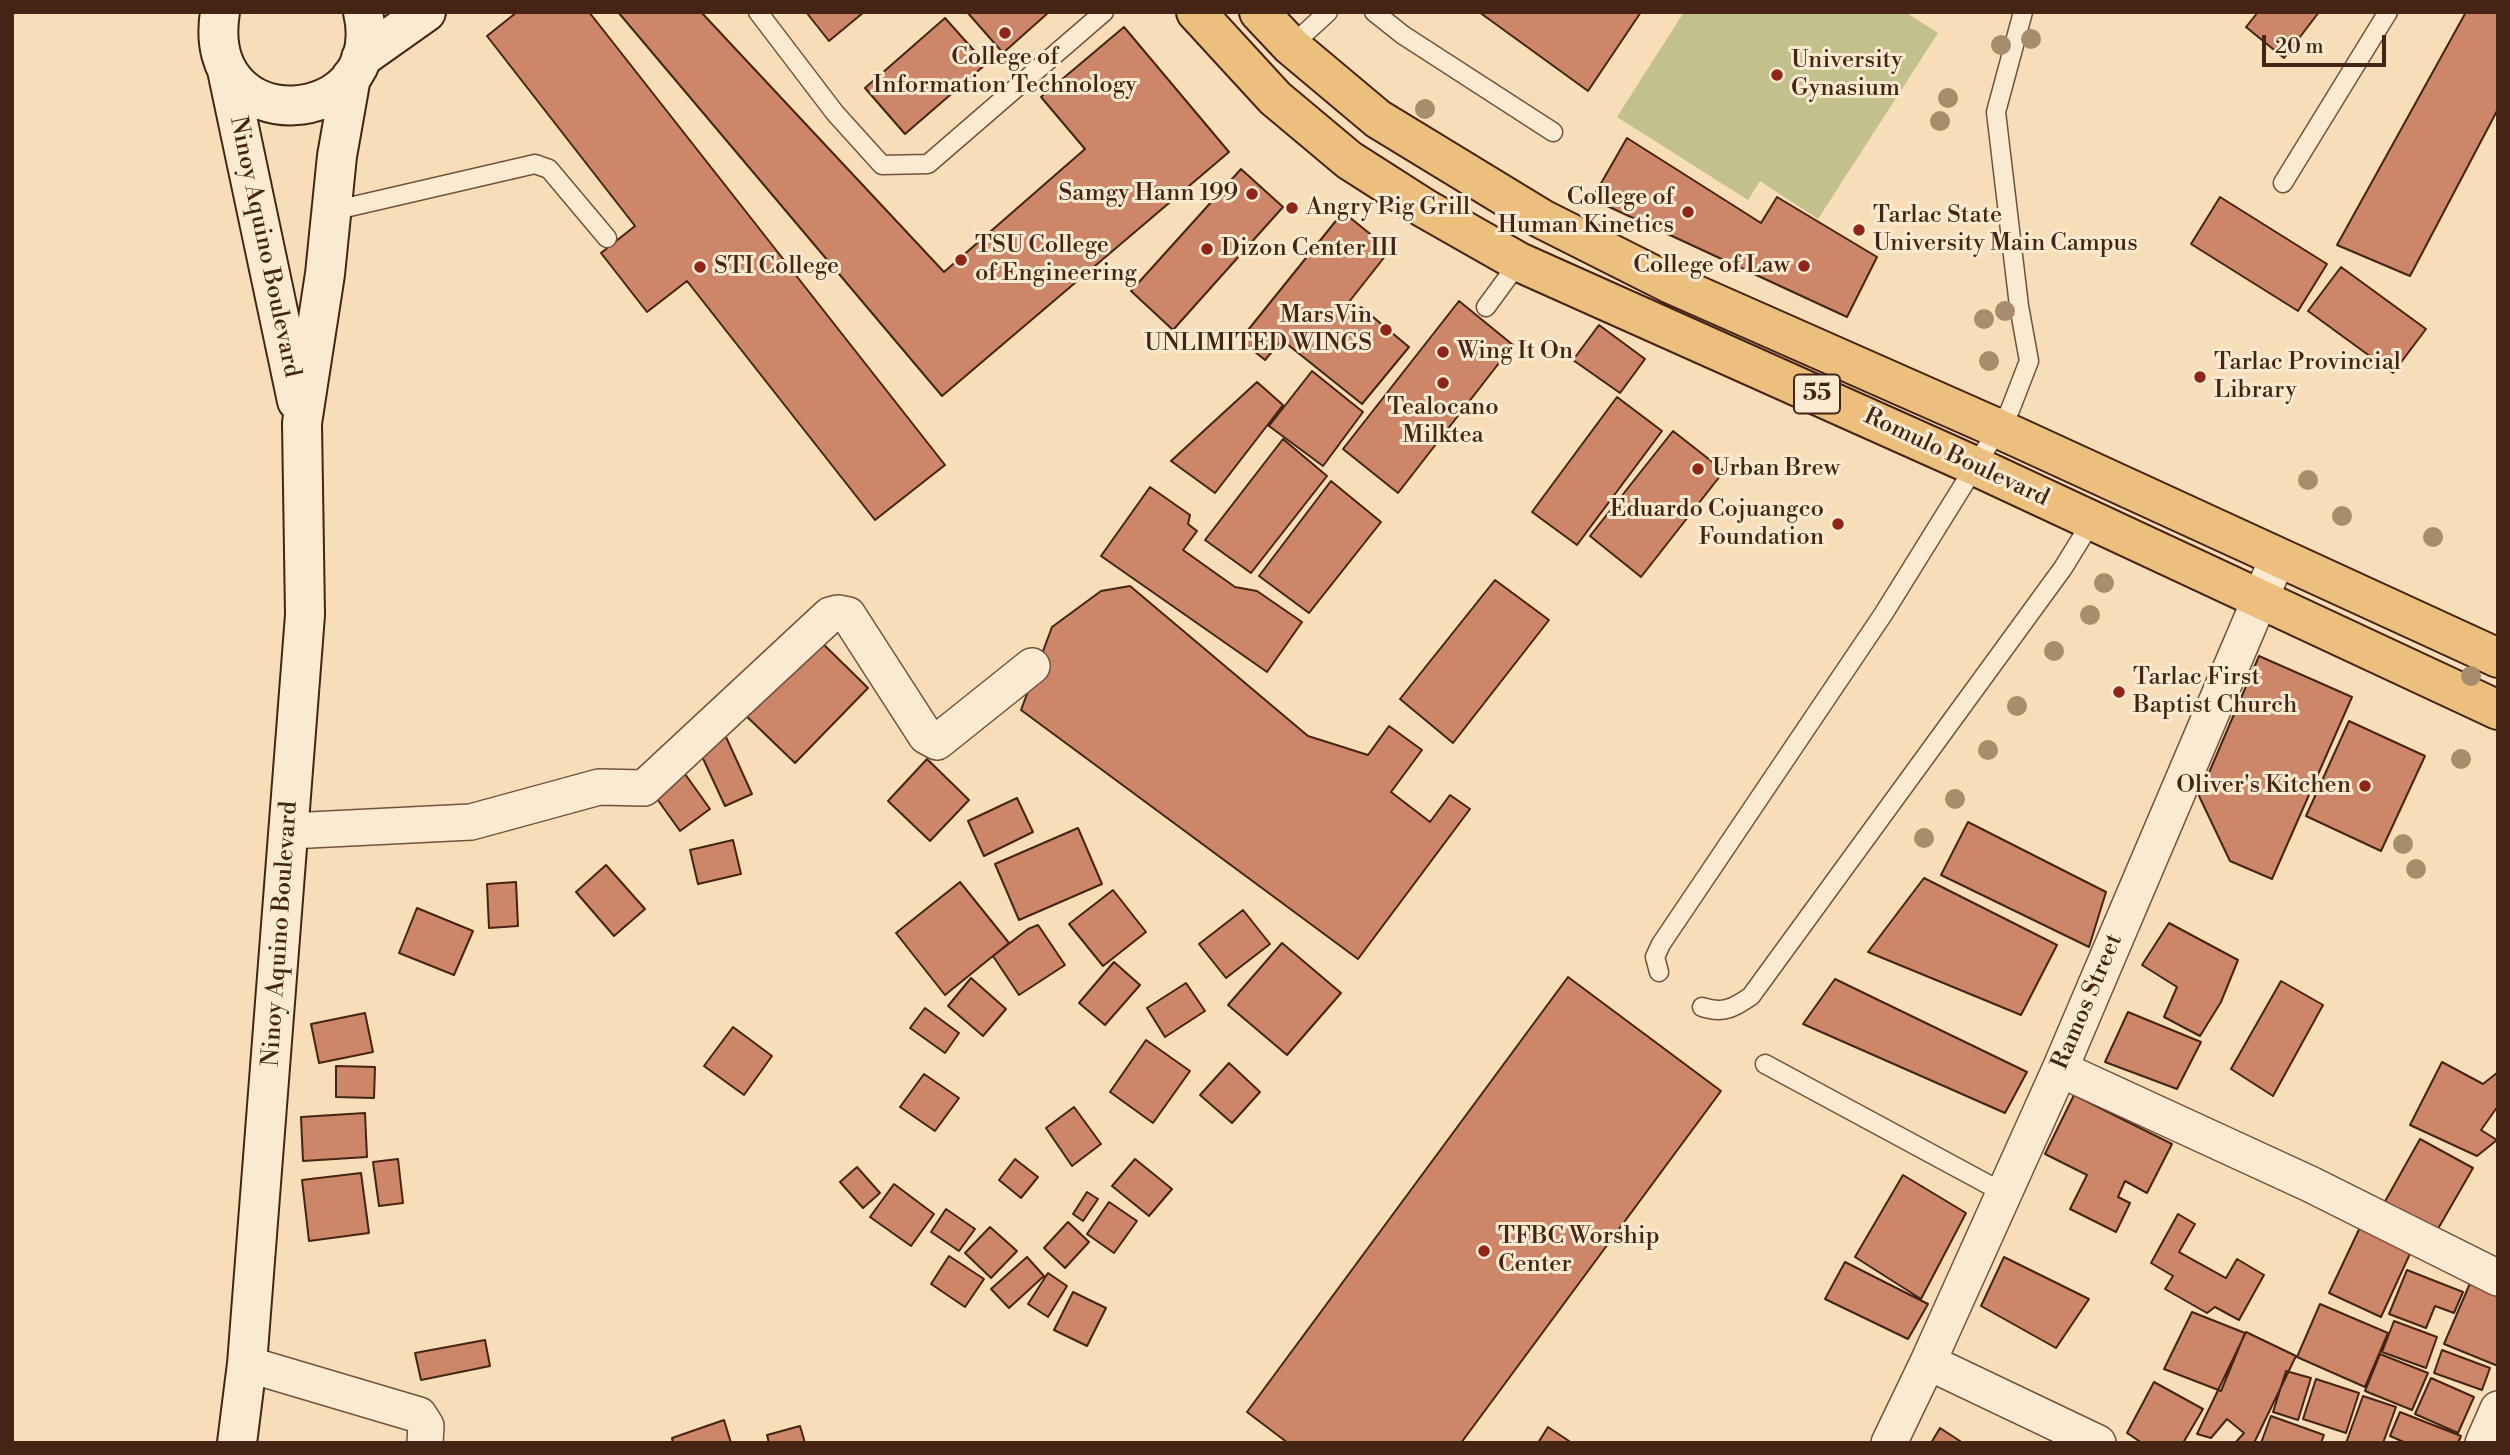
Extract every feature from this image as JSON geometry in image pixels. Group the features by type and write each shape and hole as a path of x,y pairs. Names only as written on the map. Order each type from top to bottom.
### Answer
{"highway":[{"name":"Romulo Boulevard","path":"1196,12 1275,98 1349,160 1424,208 1519,262 1975,466 2498,710"},
{"name":"Romulo Boulevard","path":"1259,12 1291,46 1378,119 1542,219 1670,283 1997,428 2498,658"}],"main road":[{"name":"Ninoy Aquino Boulevard","path":"220,12 217,30 219,51 227,70 302,424"},
{"name":"Ninoy Aquino Boulevard","path":"237,1443 247,1364 306,615 302,424 325,274 338,156 356,68 366,37 363,12"},
{"path":"227,70 240,87 257,98 276,105 318,102 337,92 356,68 426,12"}],"street":[{"name":"Ramos Street","path":"1889,1443 2060,1069 2277,557"},
{"path":"289,831 471,822 599,787 644,788 830,615 838,613 848,615 926,736 937,742 1032,666"},
{"path":"2060,1069 2310,1184 2498,1278"},
{"path":"1928,1362 2098,1443"},
{"path":"247,1364 419,1415 426,1426 425,1443"},
{"path":"2483,1443 2498,1409"}],"lane":[{"path":"758,12 835,113 882,166 928,164 1104,12"},
{"path":"1291,46 1328,12"},
{"path":"1374,12 1403,35 1553,132"},
{"path":"1659,972 1655,957 1661,944 1884,613 2010,410 2029,361 2019,306 1996,113 2023,12"},
{"path":"2283,183 2388,12"},
{"path":"332,212 535,164 549,169 607,238"},
{"path":"1486,307 1519,262"},
{"path":"1702,1007 1716,1012 1734,1008 1751,996 2063,568 2092,522"},
{"path":"1765,1064 2004,1193"}],"shaded area":[{"name":"University Gynasium","path":"1684,12 1905,12 1938,33 1818,219 1760,181 1748,200 1617,117"}],"building":[{"name":"STI College","path":"517,12 589,12 945,465 875,520 687,281 647,312 601,253 635,226 487,36"},
{"path":"618,12 701,12 944,272 1085,149 1041,97 1124,27 1229,152 942,396"},
{"path":"806,12 864,12 829,41"},
{"name":"College of Information Technology","path":"967,12 1049,12 1003,53"},
{"path":"1479,12 1641,12 1588,91"},
{"path":"2258,12 2319,12 2284,58 2246,27"},
{"path":"2466,12 2498,12 2498,109 2410,276 2337,245"},
{"path":"945,18 986,64 905,134 865,88"},
{"path":"1627,138 1761,223 1777,197 1877,257 1847,317 1592,199"},
{"name":"Dizon Center III","path":"1241,169 1283,207 1173,330 1131,291"},
{"path":"2220,197 2327,264 2298,311 2191,244"},
{"path":"1343,212 1390,250 1345,307 1355,315 1361,307 1409,347 1362,404 1282,340 1265,360 1240,340"},
{"path":"2341,267 2426,329 2393,373 2308,311"},
{"path":"1459,301 1513,345 1398,493 1343,449"},
{"path":"1599,325 1645,359 1620,393 1573,360"},
{"path":"1312,371 1363,412 1323,466 1269,426"},
{"path":"1257,382 1283,405 1215,493 1171,461"},
{"path":"1617,397 1662,431 1577,545 1532,512"},
{"path":"1673,431 1724,471 1641,577 1590,536"},
{"path":"1283,439 1327,476 1251,573 1205,540"},
{"path":"1331,481 1381,522 1309,613 1259,576"},
{"path":"1150,487 1190,515 1188,524 1197,531 1183,550 1235,587 1257,591 1302,622 1267,672 1101,556"},
{"path":"1495,580 1549,620 1453,743 1400,699"},
{"path":"1130,586 1308,736 1368,755 1389,726 1422,750 1391,792 1430,822 1450,795 1470,809 1358,959 1021,710 1052,627 1101,591"},
{"path":"813,634 868,688 795,763 740,710"},
{"path":"2259,656 2352,697 2272,879 2230,861 2199,796"},
{"name":"Oliver's Kitchen","path":"2349,721 2425,756 2381,851 2306,816"},
{"path":"721,726 752,794 725,806 694,739"},
{"path":"927,759 969,800 930,841 888,801"},
{"path":"680,767 710,809 680,831 650,789"},
{"path":"1017,798 1033,832 984,856 968,821"},
{"path":"1968,822 2106,892 2089,947 1941,875"},
{"path":"1078,828 1102,884 1019,920 995,864"},
{"path":"733,840 741,874 698,884 690,850"},
{"path":"606,865 645,909 614,936 576,892"},
{"path":"1924,878 2057,945 2021,1015 1868,952"},
{"path":"516,882 518,926 489,928 487,884"},
{"path":"960,882 1009,943 945,995 896,933"},
{"path":"1113,890 1146,932 1103,966 1069,924"},
{"path":"417,908 473,931 454,975 399,953"},
{"path":"1243,910 1270,944 1226,978 1199,944"},
{"path":"2169,923 2238,960 2221,1002 2200,1036 2164,1017 2177,987 2142,965"},
{"path":"1038,925 1065,965 1019,995 993,956 1028,929"},
{"path":"1282,943 1341,993 1287,1055 1228,1005"},
{"path":"1114,962 1140,985 1105,1025 1079,1003"},
{"name":"TFBC Worship Center","path":"1568,977 1721,1091 1461,1443 1288,1443 1247,1412"},
{"path":"971,978 1006,1009 983,1036 948,1006"},
{"path":"1835,979 2027,1072 2005,1113 1803,1024"},
{"path":"2281,981 2323,1005 2273,1096 2231,1069"},
{"path":"1186,983 1205,1011 1165,1037 1147,1008"},
{"path":"925,1008 959,1033 945,1053 910,1028"},
{"path":"2128,1012 2201,1042 2177,1089 2105,1062"},
{"path":"365,1013 373,1052 319,1063 311,1024"},
{"path":"733,1027 772,1056 744,1095 704,1066"},
{"path":"1146,1040 1190,1071 1153,1123 1110,1092"},
{"path":"2442,1062 2483,1084 2498,1072 2498,1106 2481,1130 2497,1140 2477,1156 2410,1125"},
{"path":"1229,1063 1260,1092 1232,1123 1200,1095"},
{"path":"336,1066 375,1067 374,1098 336,1097"},
{"path":"924,1074 959,1098 935,1131 900,1107"},
{"path":"2074,1095 2172,1144 2147,1193 2125,1181 2118,1197 2130,1203 2116,1232 2070,1209 2087,1175 2045,1154"},
{"path":"1074,1107 1101,1144 1072,1166 1046,1128"},
{"path":"365,1113 367,1157 303,1161 301,1117"},
{"path":"2420,1139 2473,1168 2435,1234 2383,1205"},
{"path":"398,1159 403,1203 379,1206 373,1162"},
{"path":"1015,1159 1038,1177 1021,1198 999,1180"},
{"path":"1135,1159 1172,1189 1149,1216 1112,1186"},
{"path":"857,1167 880,1193 863,1208 840,1182"},
{"path":"361,1173 369,1233 309,1241 302,1180"},
{"path":"1903,1175 1966,1213 1921,1299 1855,1257"},
{"path":"894,1184 934,1214 911,1246 870,1217"},
{"path":"1087,1192 1098,1199 1083,1221 1073,1214"},
{"path":"1109,1202 1137,1221 1114,1253 1087,1234"},
{"path":"946,1209 975,1229 959,1251 931,1232"},
{"path":"2178,1214 2195,1224 2179,1252 2226,1278 2237,1259 2264,1275 2239,1320 2215,1307 2207,1313 2165,1289 2173,1276 2151,1263"},
{"path":"2363,1221 2414,1245 2381,1317 2329,1293"},
{"path":"1068,1222 1089,1242 1065,1268 1044,1248"},
{"path":"990,1227 1017,1251 991,1278 965,1253"},
{"path":"949,1256 984,1279 965,1307 931,1284"},
{"path":"1027,1257 1044,1276 1009,1308 991,1289"},
{"path":"2004,1257 2089,1299 2056,1348 1981,1306"},
{"path":"1845,1262 1928,1304 1908,1339 1825,1299"},
{"path":"2407,1270 2463,1292 2454,1313 2435,1306 2426,1328 2389,1314"},
{"path":"1048,1273 1067,1286 1048,1317 1028,1304"},
{"path":"2471,1281 2498,1292 2498,1366 2444,1344"},
{"path":"1073,1292 1106,1308 1087,1346 1054,1330"},
{"path":"2320,1304 2388,1333 2365,1387 2297,1357"},
{"path":"2192,1312 2245,1333 2221,1391 2164,1369"},
{"path":"2394,1321 2437,1337 2426,1368 2382,1352"},
{"path":"2246,1332 2296,1356 2254,1443 2235,1443 2244,1433 2227,1419 2211,1438 2197,1434"},
{"path":"485,1340 490,1366 421,1380 415,1353"},
{"path":"2442,1350 2490,1368 2482,1390 2434,1373"},
{"path":"2380,1354 2428,1373 2412,1410 2365,1391"},
{"path":"2286,1371 2311,1378 2298,1420 2273,1412"},
{"path":"2431,1378 2474,1397 2458,1433 2415,1414"},
{"path":"2316,1379 2359,1393 2346,1433 2303,1419"},
{"path":"2154,1382 2203,1409 2183,1443 2142,1443 2127,1433"},
{"path":"2363,1396 2396,1407 2383,1443 2346,1443"},
{"path":"2400,1412 2461,1436 2458,1443 2406,1443 2390,1436"},
{"path":"2271,1416 2324,1435 2321,1443 2261,1443"},
{"path":"724,1420 731,1443 673,1443 672,1438"},
{"path":"800,1426 805,1443 769,1443 767,1435"},
{"path":"1548,1427 1572,1443 1538,1443"},
{"path":"1940,1428 1963,1443 1931,1443"}],"place":[{"name":"College of Information Technology","path":"1005,33"},
{"name":"University Gynasium","path":"1777,75"},
{"name":"Samgy Hann 199","path":"1252,194"},
{"name":"Angry Pig Grill","path":"1292,208"},
{"name":"College of Human Kinetics","path":"1688,212"},
{"name":"Tarlac State University Main Campus","path":"1859,230"},
{"name":"Dizon Center III","path":"1207,249"},
{"name":"TSU College of Engineering","path":"961,260"},
{"name":"College of Law","path":"1804,266"},
{"name":"STI College","path":"700,267"},
{"name":"MarsVin UNLIMITED WINGS","path":"1386,330"},
{"name":"Wing It On","path":"1443,352"},
{"name":"Tarlac Provincial Library","path":"2200,377"},
{"name":"Tealocano Milktea","path":"1443,383"},
{"name":"Urban Brew","path":"1698,469"},
{"name":"Eduardo Cojuangco Foundation","path":"1838,524"},
{"name":"Tarlac First Baptist Church","path":"2119,692"},
{"name":"Oliver's Kitchen","path":"2365,786"},
{"name":"TFBC Worship Center","path":"1484,1251"}]}
